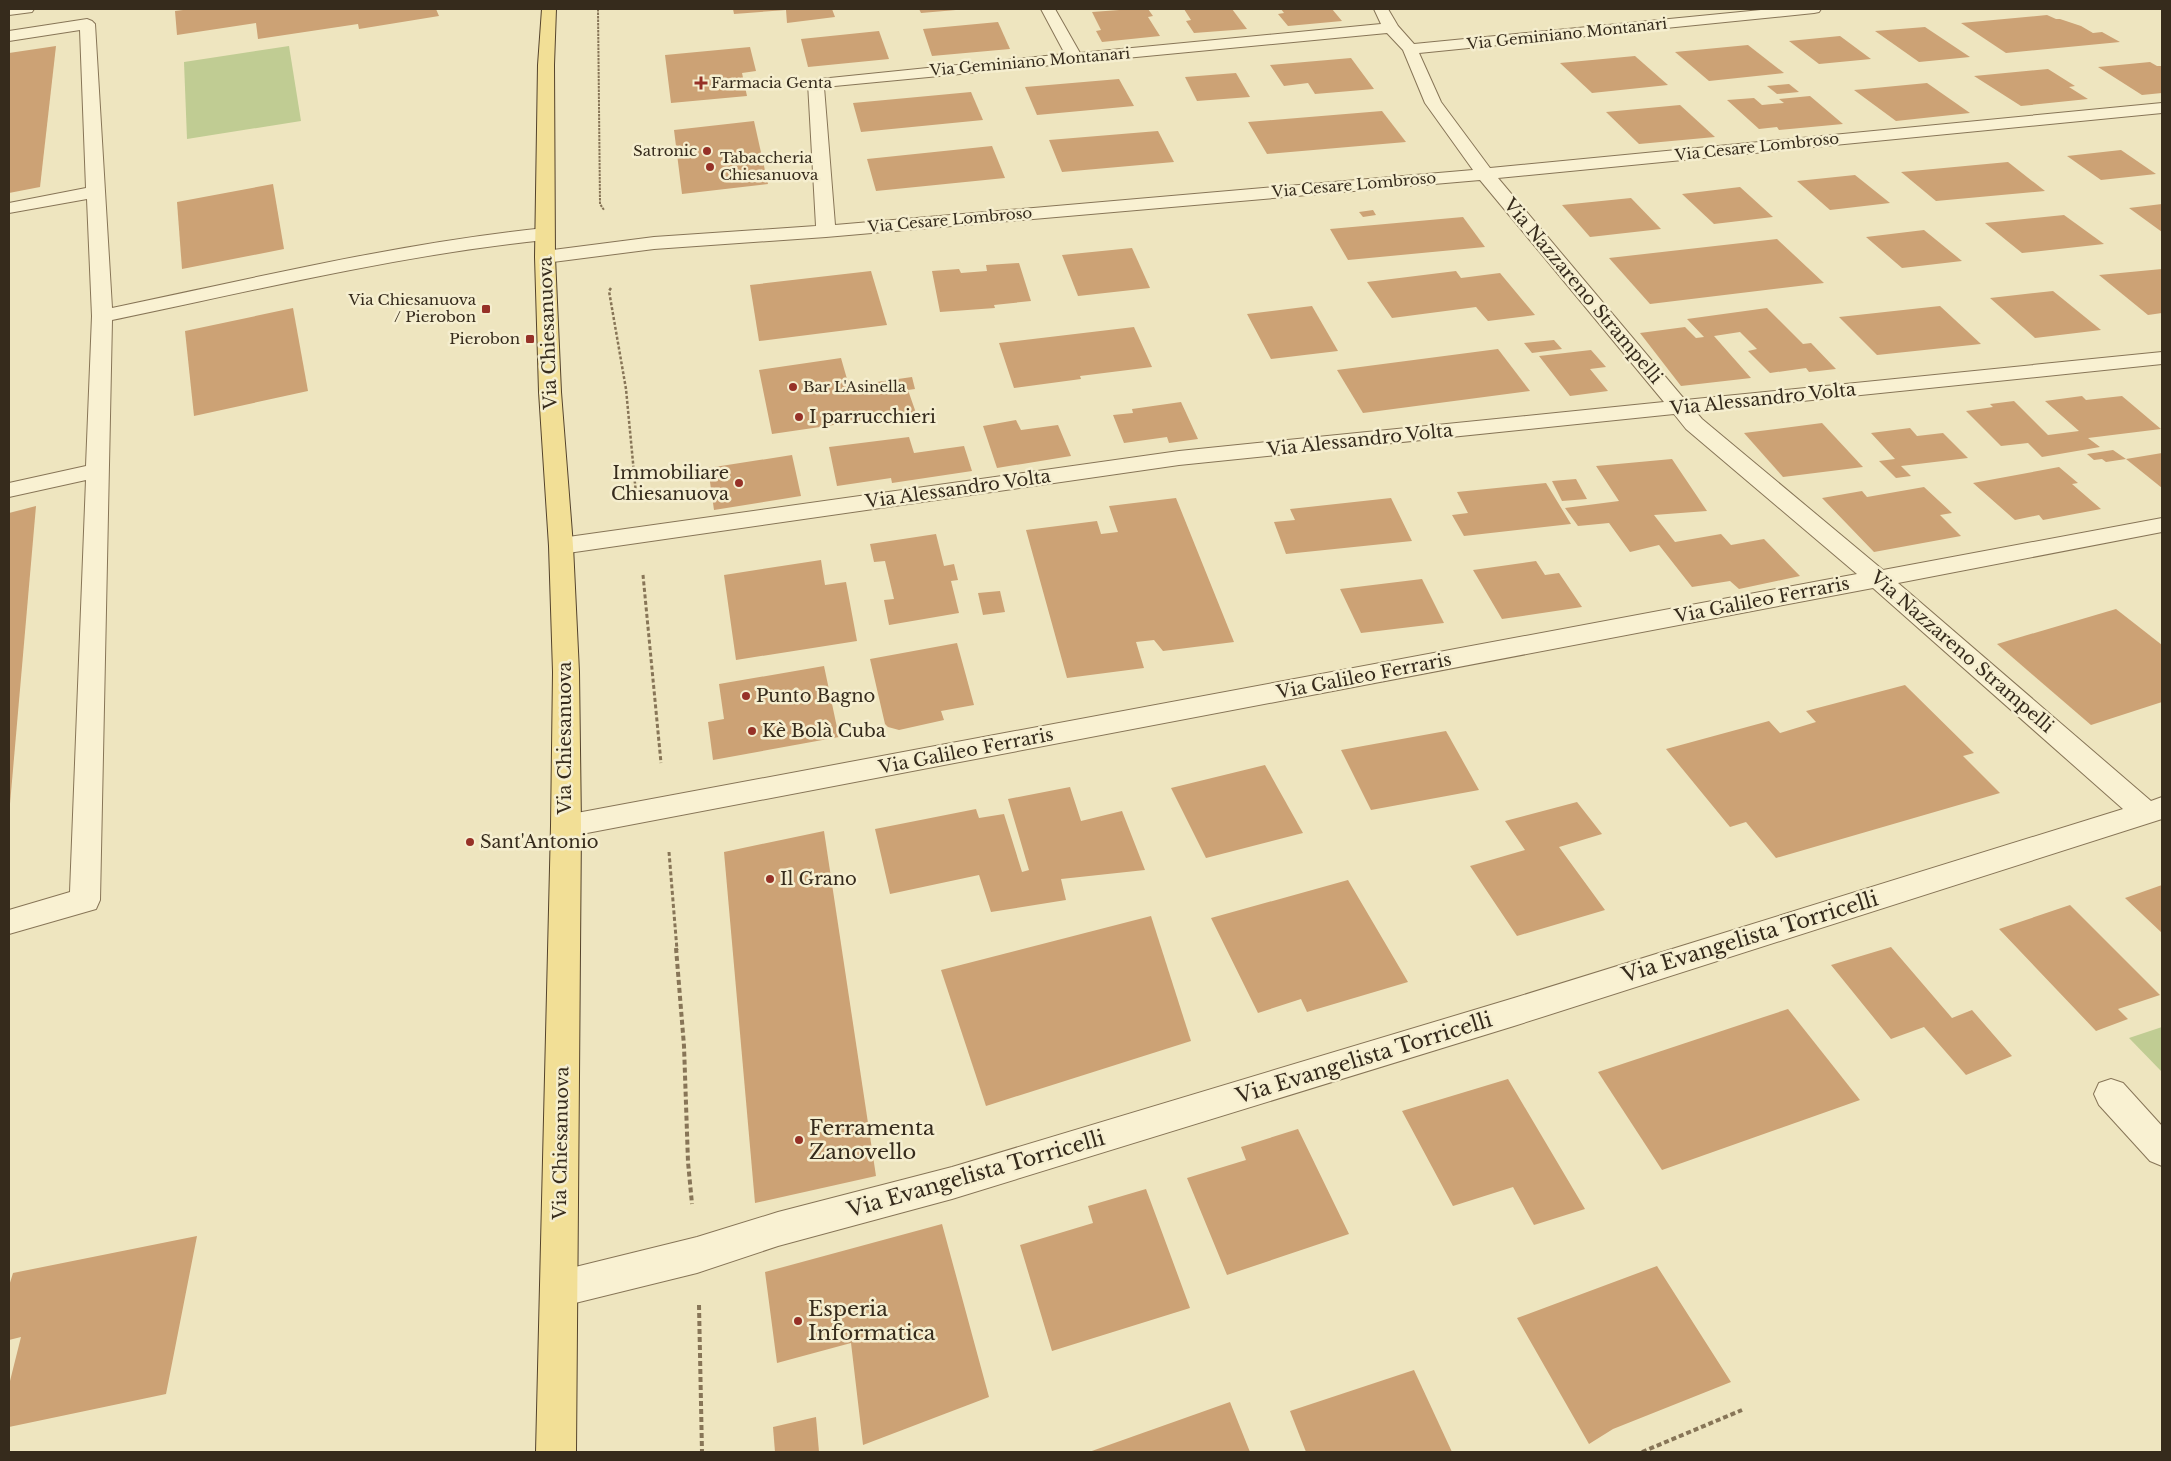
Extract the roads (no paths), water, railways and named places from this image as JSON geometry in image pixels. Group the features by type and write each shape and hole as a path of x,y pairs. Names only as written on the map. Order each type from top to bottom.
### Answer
{"main road":[{"name":"Via Chiesanuova","path":"549,9 546,65 545,245 550,392 561,546 566,672 566,826 556,1452"}],"street":[{"path":"9,11 27,9"},
{"path":"1048,9 1075,58"},
{"name":"Via Nazzareno Strampelli","path":"1381,9 1391,28 1410,50 1433,102 1485,174 1694,424 2154,810"},
{"name":"Via Geminiano Montanari","path":"1410,50 1814,9"},
{"path":"9,36 86,24 102,316 85,900 9,922"},
{"name":"Via Geminiano Montanari","path":"826,231 816,83 1391,28"},
{"name":"Via Cesare Lombroso","path":"545,245 654,243 826,231 1485,174 2162,108"},
{"path":"9,208 95,192"},
{"name":"Via Chiesanuova","path":"102,316 398,254 476,241 545,245"},
{"name":"Via Alessandro Volta","path":"561,546 1179,458 2162,358"},
{"path":"9,490 97,471"},
{"name":"Via Galileo Ferraris","path":"566,826 2162,525"},
{"name":"Via Evangelista Torricelli","path":"560,1289 697,1255 778,1229 952,1183 1504,1015 2154,810"},
{"path":"2111,1094 2162,1150"}],"place":[{"name":"Farmacia Genta","path":"701,83"},
{"name":"Satronic","path":"707,151"},
{"name":"Tabaccheria Chiesanuova","path":"710,167"},
{"name":"Via Chiesanuova / Pierobon","path":"486,309"},
{"name":"Pierobon","path":"530,339"},
{"name":"Bar L'Asinella","path":"793,387"},
{"name":"I parrucchieri","path":"799,417"},
{"name":"Immobiliare Chiesanuova","path":"739,483"},
{"name":"Punto Bagno","path":"746,696"},
{"name":"Kè Bolà Cuba","path":"752,731"},
{"name":"Sant'Antonio","path":"470,842"},
{"name":"Il Grano","path":"770,879"},
{"name":"Ferramenta Zanovello","path":"799,1140"},
{"name":"Esperia Informatica","path":"798,1321"}]}
